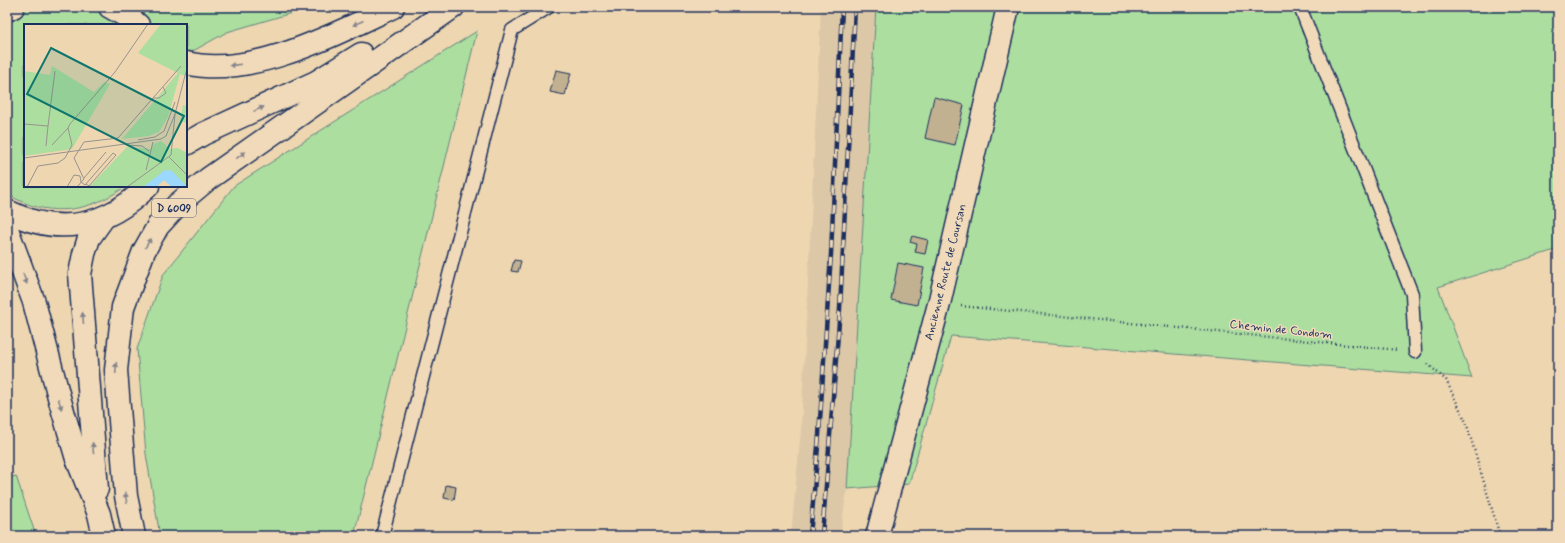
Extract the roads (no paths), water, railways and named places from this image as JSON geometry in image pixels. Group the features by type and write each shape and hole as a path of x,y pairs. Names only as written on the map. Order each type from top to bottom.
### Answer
{"main road":[{"path":"7,10 13,7"},
{"path":"110,7 137,24"},
{"path":"187,63 210,66 232,66 273,57 329,37 393,7"},
{"path":"187,143 203,134 316,82 435,7"},
{"name":"D 6009","path":"134,536 126,496 116,370 123,307 144,251 155,232 178,204 208,179 453,7"},
{"name":"Ancienne Route de Coursan","path":"877,536 939,304 1008,7"},
{"path":"7,211 23,219 47,225 65,226 81,224 104,217 122,208 137,197 147,187"},
{"path":"98,514 80,274 89,238 104,217"},
{"path":"7,229 34,302 64,416 77,459 98,514 104,536"}],"lane":[{"path":"382,536 512,30 549,7"},
{"path":"1300,7 1412,294 1415,352"}],"railway":[{"path":"810,536 819,435 831,254 842,7"},
{"path":"822,536 840,309 855,7"}]}
